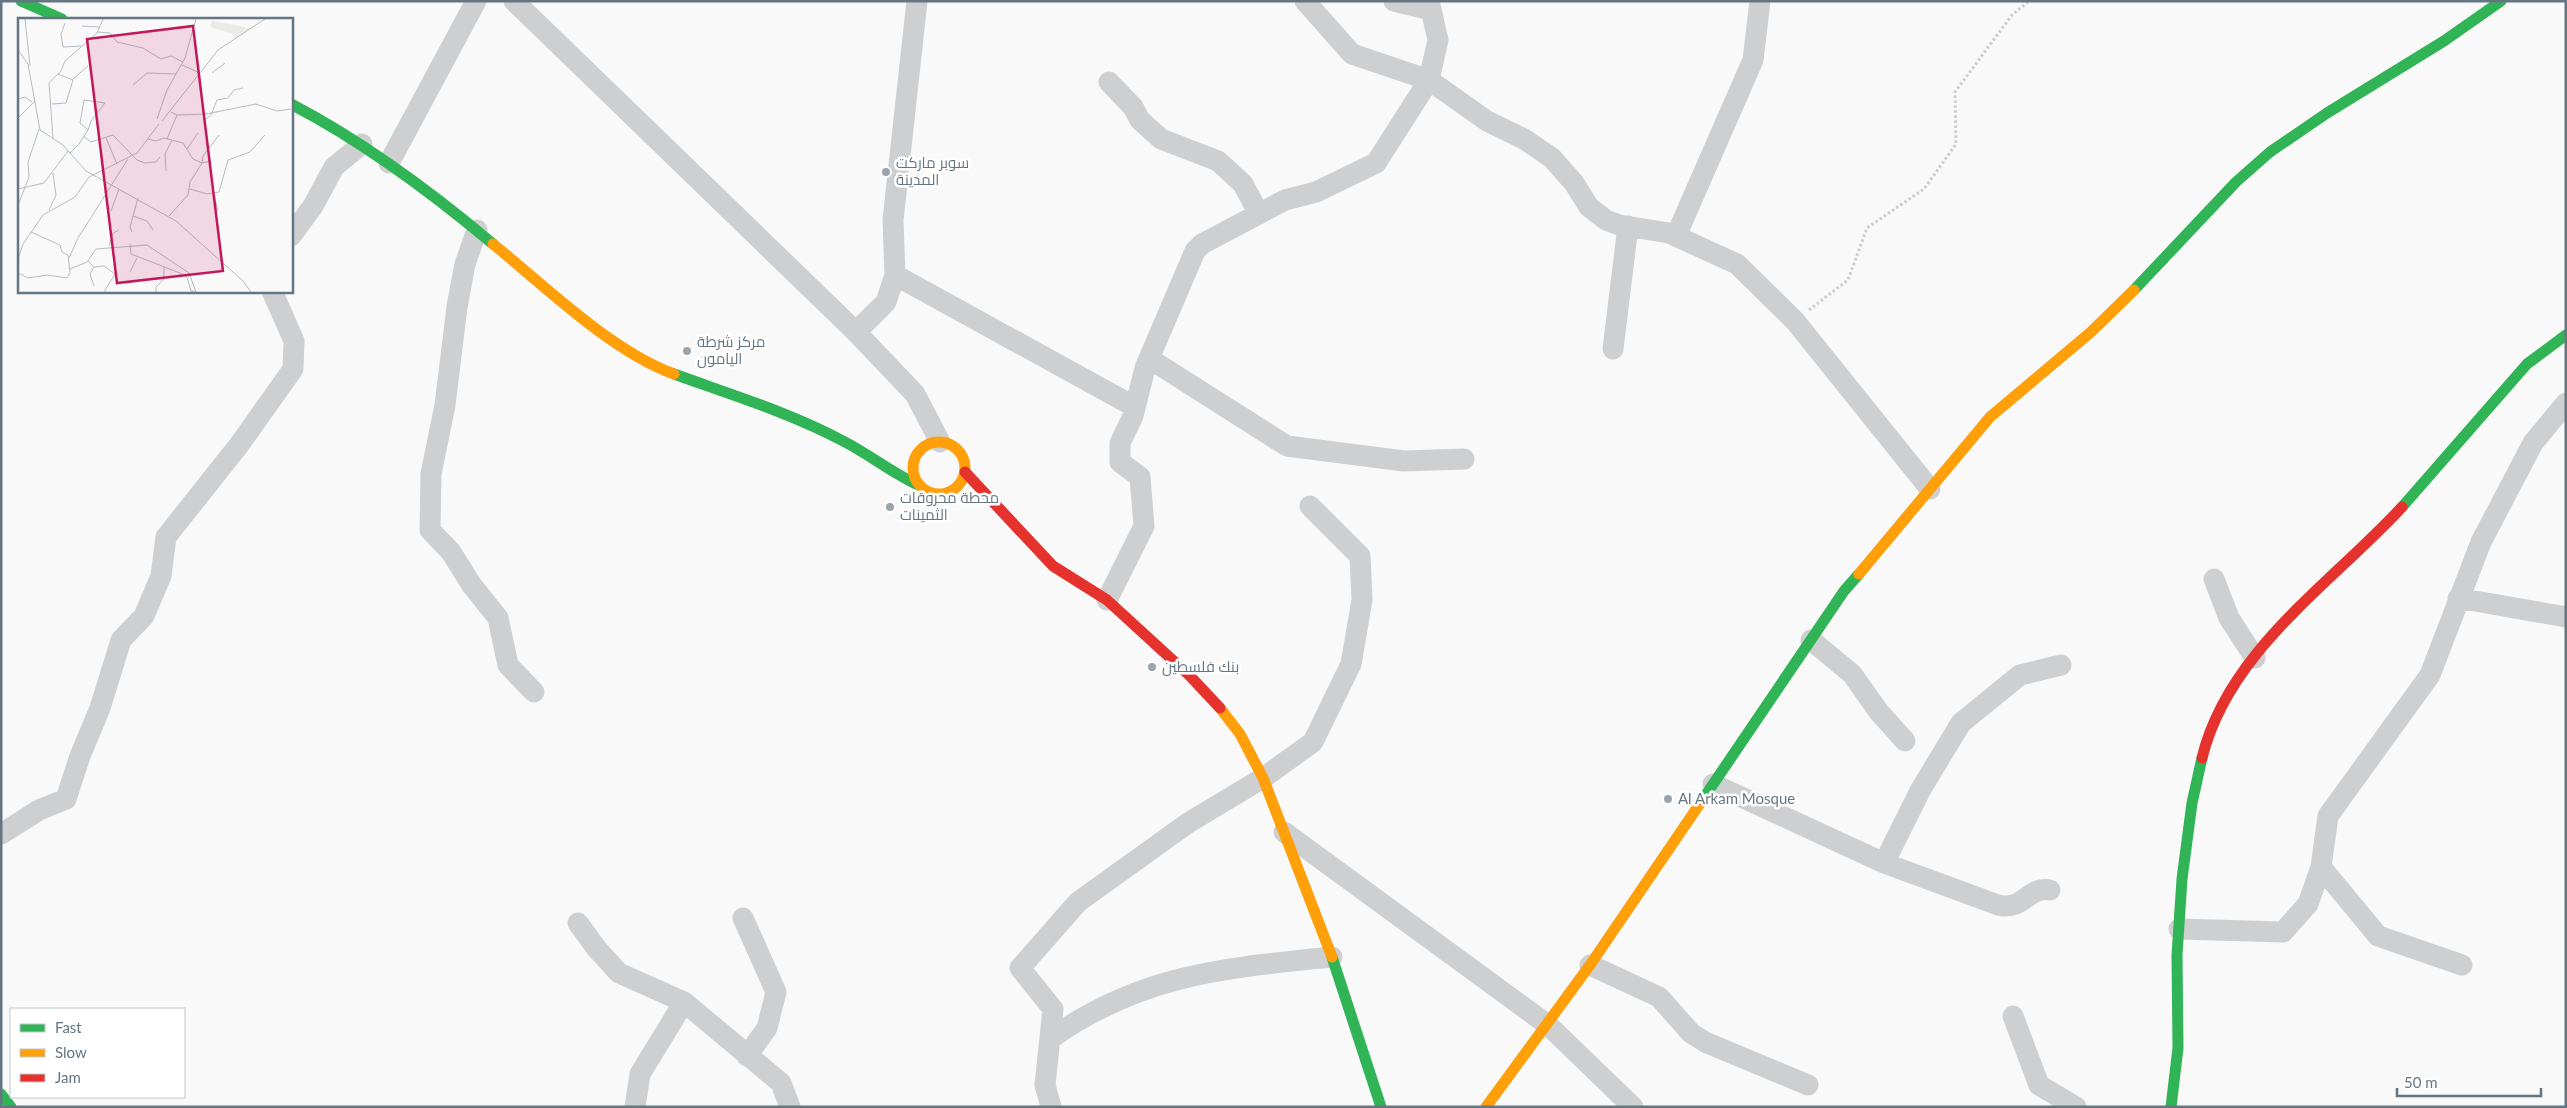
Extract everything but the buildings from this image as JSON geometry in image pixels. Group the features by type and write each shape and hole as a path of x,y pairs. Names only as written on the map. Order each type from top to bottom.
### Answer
{"street":[{"path":"22,1 60,18"},
{"path":"389,163 476,1"},
{"path":"514,1 856,332 915,394 940,442"},
{"path":"856,332 886,302 895,275 893,220 917,1"},
{"path":"1305,1 1352,54 1429,80 1487,121 1539,148 1564,170 1589,207 1596,214 1606,220 1676,236 1737,264 1795,321 1930,489"},
{"path":"1107,600 1144,526 1140,477 1120,462 1120,443 1135,407 1150,359 1195,251 1202,244 1285,200 1316,192 1376,163 1429,80 1438,40 1430,6 1394,1"},
{"path":"1676,236 1753,60 1760,1"},
{"path":"1486,1107 1548,1025 1590,965 1844,591 1981,427 2007,400 2102,321 2186,237 2224,192 2257,162 2292,136 2460,31 2501,1"},
{"path":"1109,82 1133,107 1140,120 1161,139 1218,161 1244,184 1259,214"},
{"path":"292,105 362,144 389,163 478,230 596,328 638,357 694,382 756,402 846,442 901,477 933,494 950,492 962,480 965,472 962,455 956,448 940,442 924,446 917,452 912,469 918,485"},
{"path":"292,235 313,206 334,168 362,144"},
{"path":"1613,349 1628,226"},
{"path":"478,230 465,264 445,405 431,474 430,530 451,552 471,584 498,618 508,665 534,692"},
{"path":"895,275 1135,407"},
{"path":"1,834 39,810 66,799 80,756 100,708 121,640 144,616 161,576 166,537 239,445 293,369 294,341 272,292"},
{"path":"2170,1107 2178,1051 2179,929 2184,862 2203,753 2220,709 2232,688 2255,658 2299,607 2371,540 2510,381 2527,364 2566,335"},
{"path":"1150,359 1287,446 1404,461 1464,459"},
{"path":"2179,929 2283,932 2308,904 2321,867 2328,816 2430,675 2481,542 2533,444 2566,403"},
{"path":"965,472 1052,566 1107,600 1172,658 1215,702 1240,734 1263,778 1332,957 1381,1107"},
{"path":"1051,1107 1045,1085 1053,1009 1020,968 1078,902 1188,823 1263,778 1313,742 1351,664 1362,600 1360,556 1310,506"},
{"path":"2214,579 2229,618 2255,658"},
{"path":"2458,598 2566,617"},
{"path":"1811,640 1852,674 1879,712 1905,740"},
{"path":"1884,863 1920,789 1961,723 2020,675 2061,665"},
{"path":"1713,784 1884,863 2004,906 2021,904 2037,890 2050,890"},
{"path":"1284,832 1548,1025 1633,1107"},
{"path":"2321,867 2378,936 2462,965"},
{"path":"743,918 776,992 767,1028 747,1056"},
{"path":"578,922 597,949 619,973 684,1002 781,1083 790,1107"},
{"path":"1050,1039 1105,1005 1165,981 1220,969 1332,957"},
{"path":"1590,965 1659,997 1691,1033 1705,1042 1808,1085"},
{"path":"635,1107 640,1074 684,1002"},
{"path":"2013,1016 2039,1084 2076,1107"},
{"path":"1,1094 11,1107"}],"path":[{"path":"1795,321 1848,280 1867,228 1924,190 1956,144 1955,92 2012,15 2029,1"}],"traffic: fast":[{"path":"21,1 60,18"},
{"path":"2134,290 2236,182 2270,152 2327,113 2444,41 2501,1"},
{"path":"292,105 344,134 396,168 493,244"},
{"path":"2402,507 2527,364 2566,335"},
{"path":"674,374 804,422 845,442 918,485"},
{"path":"1701,802 1844,591 1859,574"},
{"path":"2171,1107 2178,1048 2177,955 2182,879 2192,803 2202,758"},
{"path":"1332,957 1381,1107"},
{"path":"1,1094 11,1107"}],"traffic: slow":[{"path":"493,244 603,334 650,364 674,374"},
{"path":"1859,574 1990,417 2091,332 2134,290"},
{"path":"934,442 944,442 958,449 965,463 965,468 965,473 958,487 944,494 934,494 924,490 917,483 913,473 913,463 917,453 924,446 934,442"},
{"path":"1220,708 1240,734 1263,778 1332,957"},
{"path":"1486,1107 1590,965 1701,802"}],"traffic: jam":[{"path":"965,472 1053,566 1107,600 1190,676 1220,708"},
{"path":"2202,758 2215,720 2234,684 2258,652 2285,621 2402,507"}],"place":[{"name":"سوبر ماركت المدينة","path":"886,172"},
{"name":"مركز شرطة اليامون","path":"687,351"},
{"name":"محطة محروقات الثمينات","path":"890,507"},
{"name":"بنك فلسطين","path":"1152,667"},
{"name":"Al Arkam Mosque","path":"1668,799"}]}
